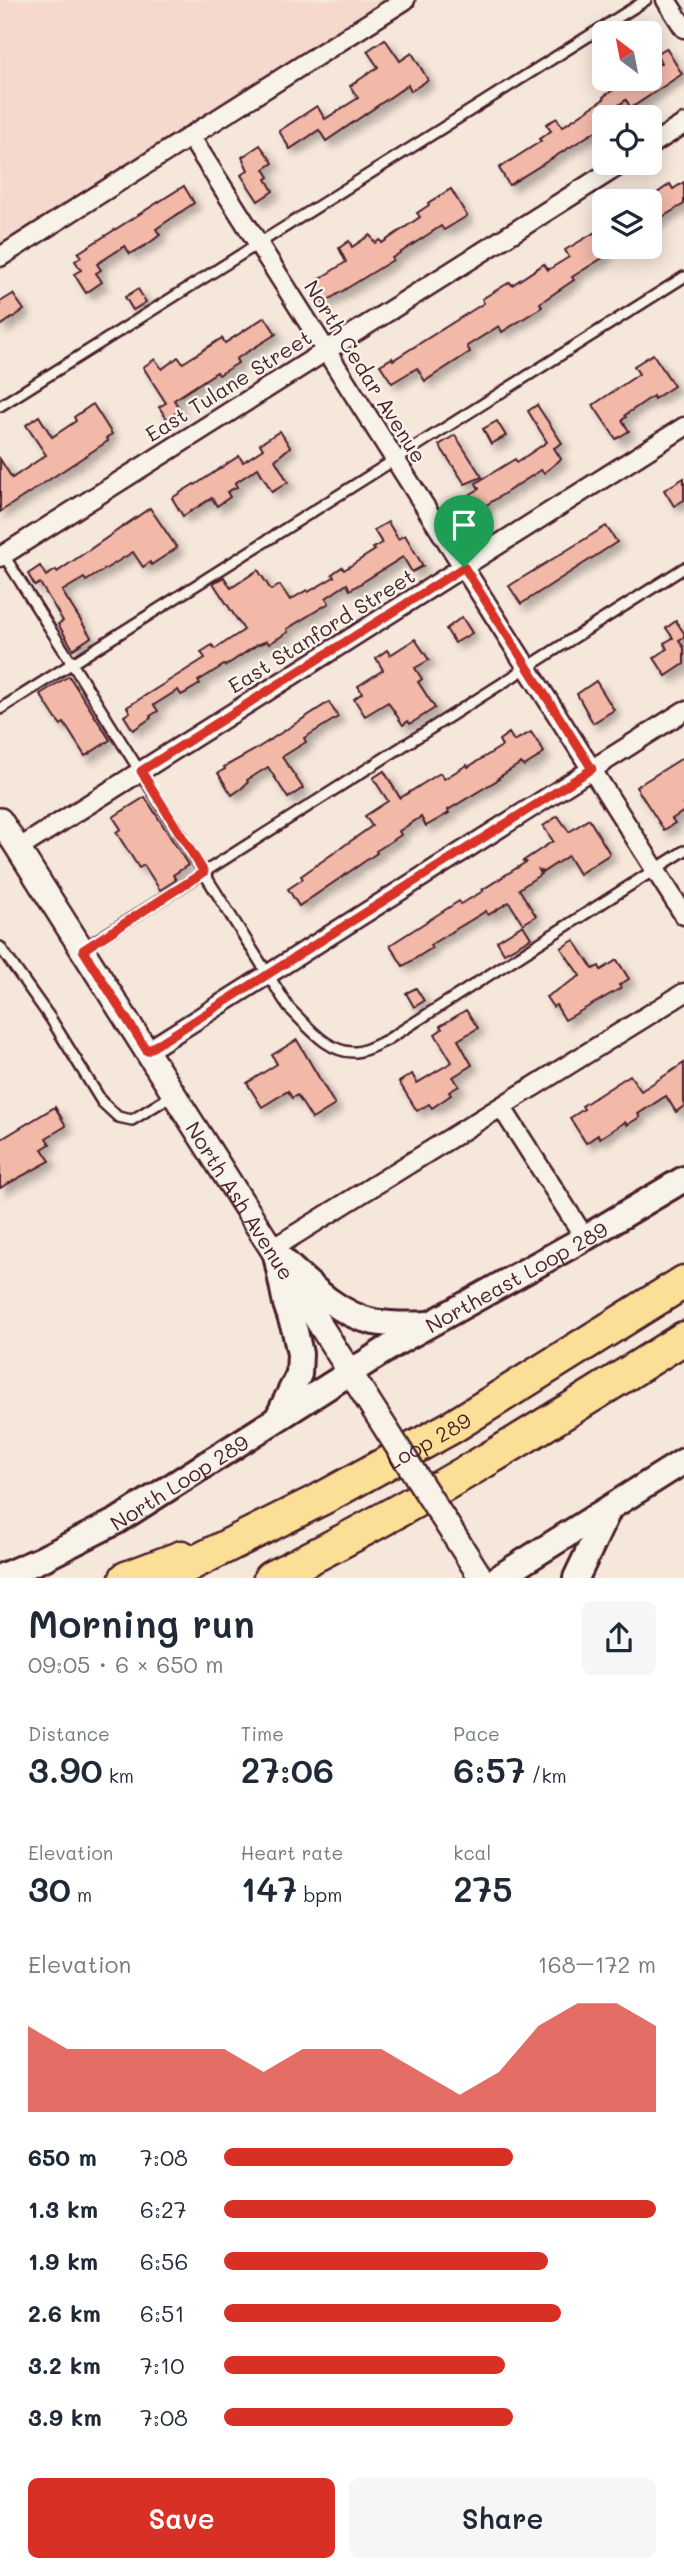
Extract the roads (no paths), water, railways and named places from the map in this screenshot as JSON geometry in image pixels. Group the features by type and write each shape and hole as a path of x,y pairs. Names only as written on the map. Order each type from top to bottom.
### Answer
{"highway":[{"name":"Loop 289","path":"163,1578 325,1496 452,1427 684,1282"},
{"path":"274,1577 366,1528 577,1406 684,1338"},
{"path":"126,1578 325,1496"}],"main road":[{"name":"Northeast Loop 289","path":"350,1372 684,1179"},
{"path":"274,1252 334,1304 350,1312 370,1321 394,1325 430,1324"},
{"path":"274,1252 300,1354 299,1374 277,1418"},
{"name":"North Loop 289","path":"0,1577 117,1521 350,1372"},
{"path":"486,1576 610,1508 684,1461"},
{"path":"576,1578 610,1508"}],"street":[{"path":"0,257 405,0"},
{"path":"666,0 684,28"},
{"path":"662,138 684,124"},
{"name":"North Cedar Avenue","path":"190,136 684,915"},
{"name":"East Tulane Street","path":"1,554 604,175"},
{"name":"East Stanford Street","path":"18,849 684,428"},
{"path":"147,1051 684,711"},
{"name":"North Ash Avenue","path":"0,820 367,1399 486,1576"},
{"path":"274,1252 684,993"},
{"path":"502,1108 585,1238"}],"lane":[{"path":"0,406 646,0"},
{"path":"0,709 684,277"},
{"path":"1,554 289,1007 328,1044 341,1050 358,1052 387,1040 684,851"},
{"path":"83,950 684,568"},
{"path":"0,947 51,1019 102,1102 111,1112 132,1120 175,1094"}]}
